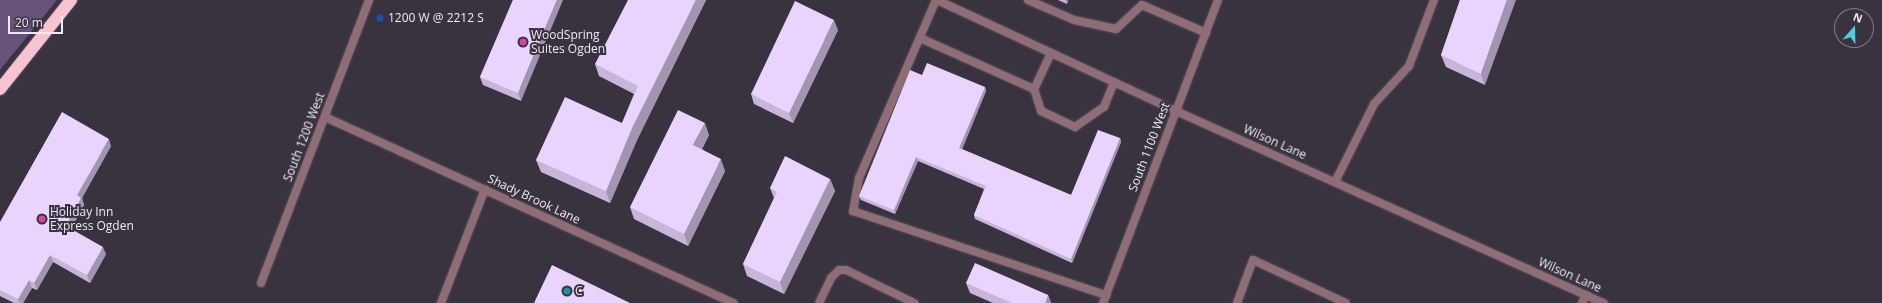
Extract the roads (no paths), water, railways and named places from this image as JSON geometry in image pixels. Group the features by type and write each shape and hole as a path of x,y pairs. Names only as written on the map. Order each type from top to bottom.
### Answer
{"highway":[{"path":"0,90 71,0"}],"street":[{"name":"South 1200 West","path":"261,283 369,0"},
{"path":"1028,0 1074,20 1116,29 1143,3 1206,33"},
{"name":"South 1100 West","path":"1103,303 1218,0"},
{"path":"1336,182 1374,104 1409,66 1434,0"},
{"path":"941,1 920,38 859,178 853,211 1106,295"},
{"name":"Wilson Lane","path":"941,1 1176,111 1604,303"},
{"path":"920,38 1034,89"},
{"path":"1051,53 1034,89 1041,111 1075,127 1104,108 1114,82"},
{"name":"Shady Brook Lane","path":"325,117 734,303"},
{"path":"441,303 485,190"},
{"path":"1237,303 1253,260 1346,303"},
{"path":"819,303 831,278 839,270 846,270 914,303"},
{"path":"1582,303 1586,295"}],"place":[{"name":"1200 W @ 2212 S","path":"380,18"},
{"name":"WoodSpring Suites Ogden","path":"523,42"},
{"name":"Holiday Inn Express Ogden","path":"42,219"},
{"name":"C","path":"567,291"}]}
